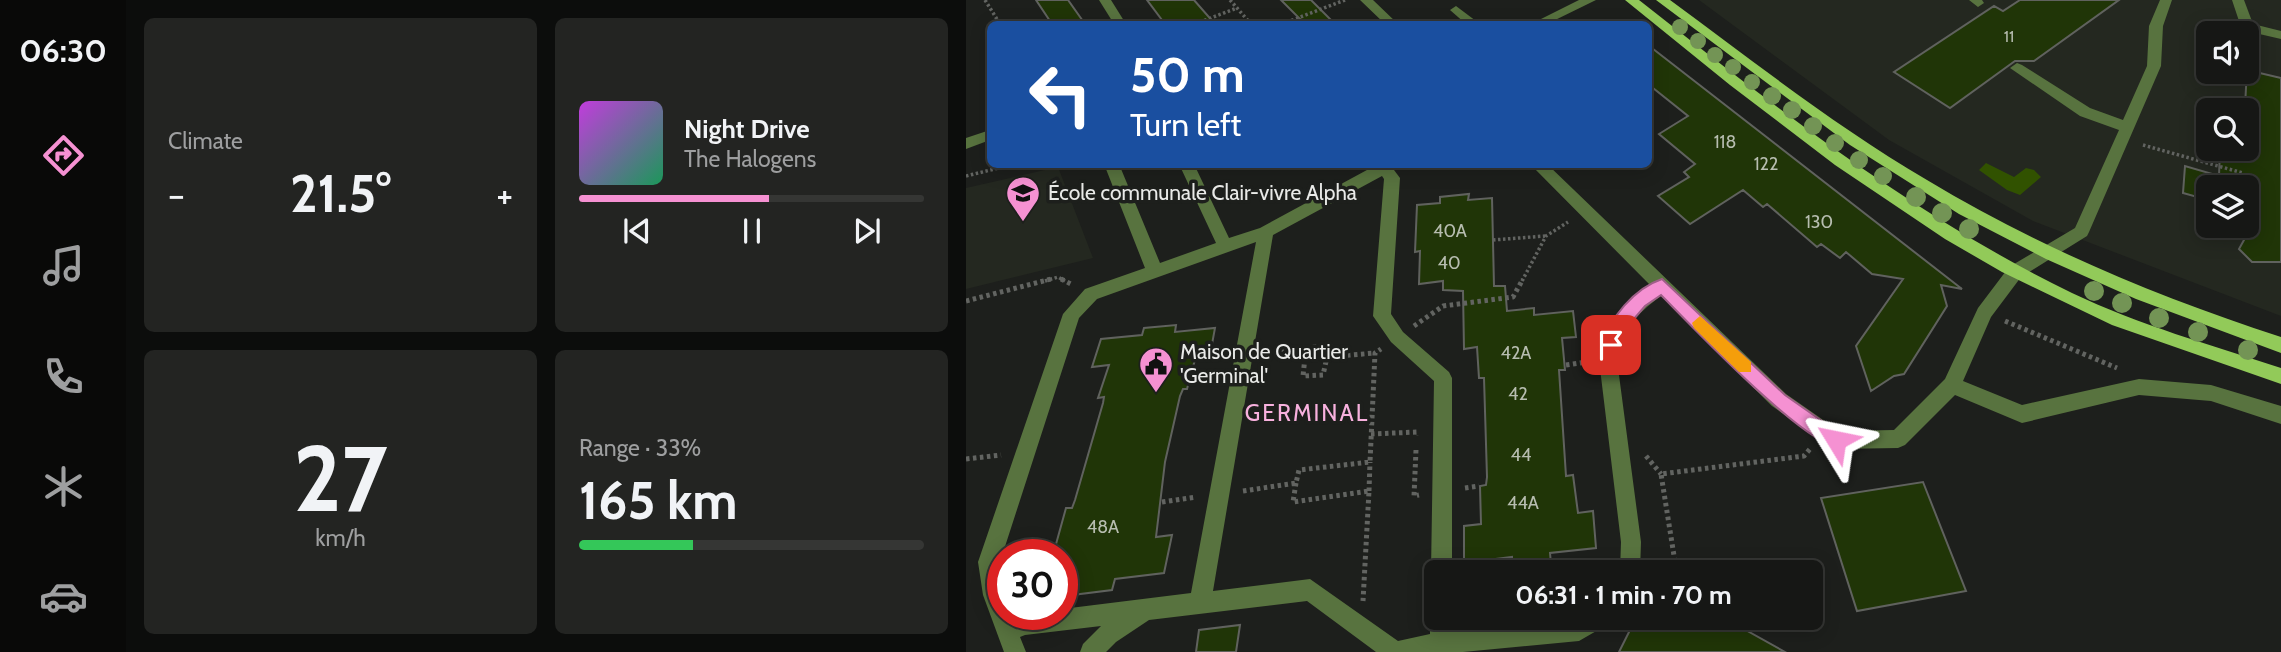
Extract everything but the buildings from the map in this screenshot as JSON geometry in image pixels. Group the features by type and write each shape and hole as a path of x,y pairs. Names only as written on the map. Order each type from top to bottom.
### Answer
{"main road":[{"path":"1631,0 1894,200 2015,272 2070,300 2281,376"},
{"path":"1662,0 1849,138 1923,185 2122,288 2281,345"}],"street":[{"path":"1105,0 1119,21"},
{"path":"1366,0 1389,21"},
{"path":"1544,21 1590,0"},
{"path":"1541,168 1779,400 1836,440 1898,439 1952,385 1984,313 2015,272 2081,232 2154,66 2155,26 2166,0"},
{"path":"2238,0 2247,27 2281,35"},
{"path":"1456,10 1470,21"},
{"path":"2017,68 2124,133"},
{"path":"966,144 987,136"},
{"path":"1113,168 1156,272"},
{"path":"1192,168 1225,246"},
{"path":"1015,652 994,595 989,562 1072,314 1091,294 1266,232 1386,168"},
{"path":"1388,168 1392,178 1381,316 1397,337 1443,378 1442,560"},
{"path":"1200,602 1266,232"},
{"path":"1630,560 1631,542 1608,359 1614,331 1640,302 1662,286"},
{"path":"1952,385 2022,414 2139,387 2211,393 2281,415"},
{"path":"1006,631 1025,624 1310,590 1396,652 1441,643 1579,630"},
{"path":"1091,652 1108,634 1146,609"},
{"path":"1441,630 1441,643"}],"path":[{"path":"985,0 998,21"},
{"path":"1230,0 1248,21"},
{"path":"1290,21 1345,0"},
{"path":"1203,21 1237,8"},
{"path":"2124,133 2243,173"},
{"path":"966,176 999,168"},
{"path":"1493,240 1546,236 1586,212"},
{"path":"1327,357 1375,354 1443,306 1513,297 1546,236"},
{"path":"966,301 1058,277 1091,294"},
{"path":"2001,320 2125,372 2139,387"},
{"path":"1244,356 1306,348 1330,345 1323,375 1303,376 1306,348"},
{"path":"1362,630 1375,354"},
{"path":"966,459 1026,452"},
{"path":"1646,456 1661,474 1675,560"},
{"path":"1661,474 1804,456"},
{"path":"1369,491 1293,502 1299,470 1370,462"},
{"path":"1162,502 1296,483"}],"shaded area":[{"path":"1699,0 2281,0 2281,316 2033,221 1889,140"},
{"name":"École communale Clair-vivre Alpha","path":"1058,168 1093,258 966,289 966,188"}],"green space":[{"path":"1986,163 2014,177 2026,168 2034,170 2041,177 2020,195 2007,190 1979,170"}],"slow traffic":[{"path":"1700,323 1745,367"}],"place":[{"name":"École communale Clair-vivre Alpha","path":"1023,223"},
{"name":"Maison de Quartier 'Germinal'","path":"1156,394"}],"district":[{"name":"GERMINAL","path":"1307,413"}],"route":[{"path":"1611,345 1614,331 1640,302 1662,286 1779,400 1836,440"}]}
